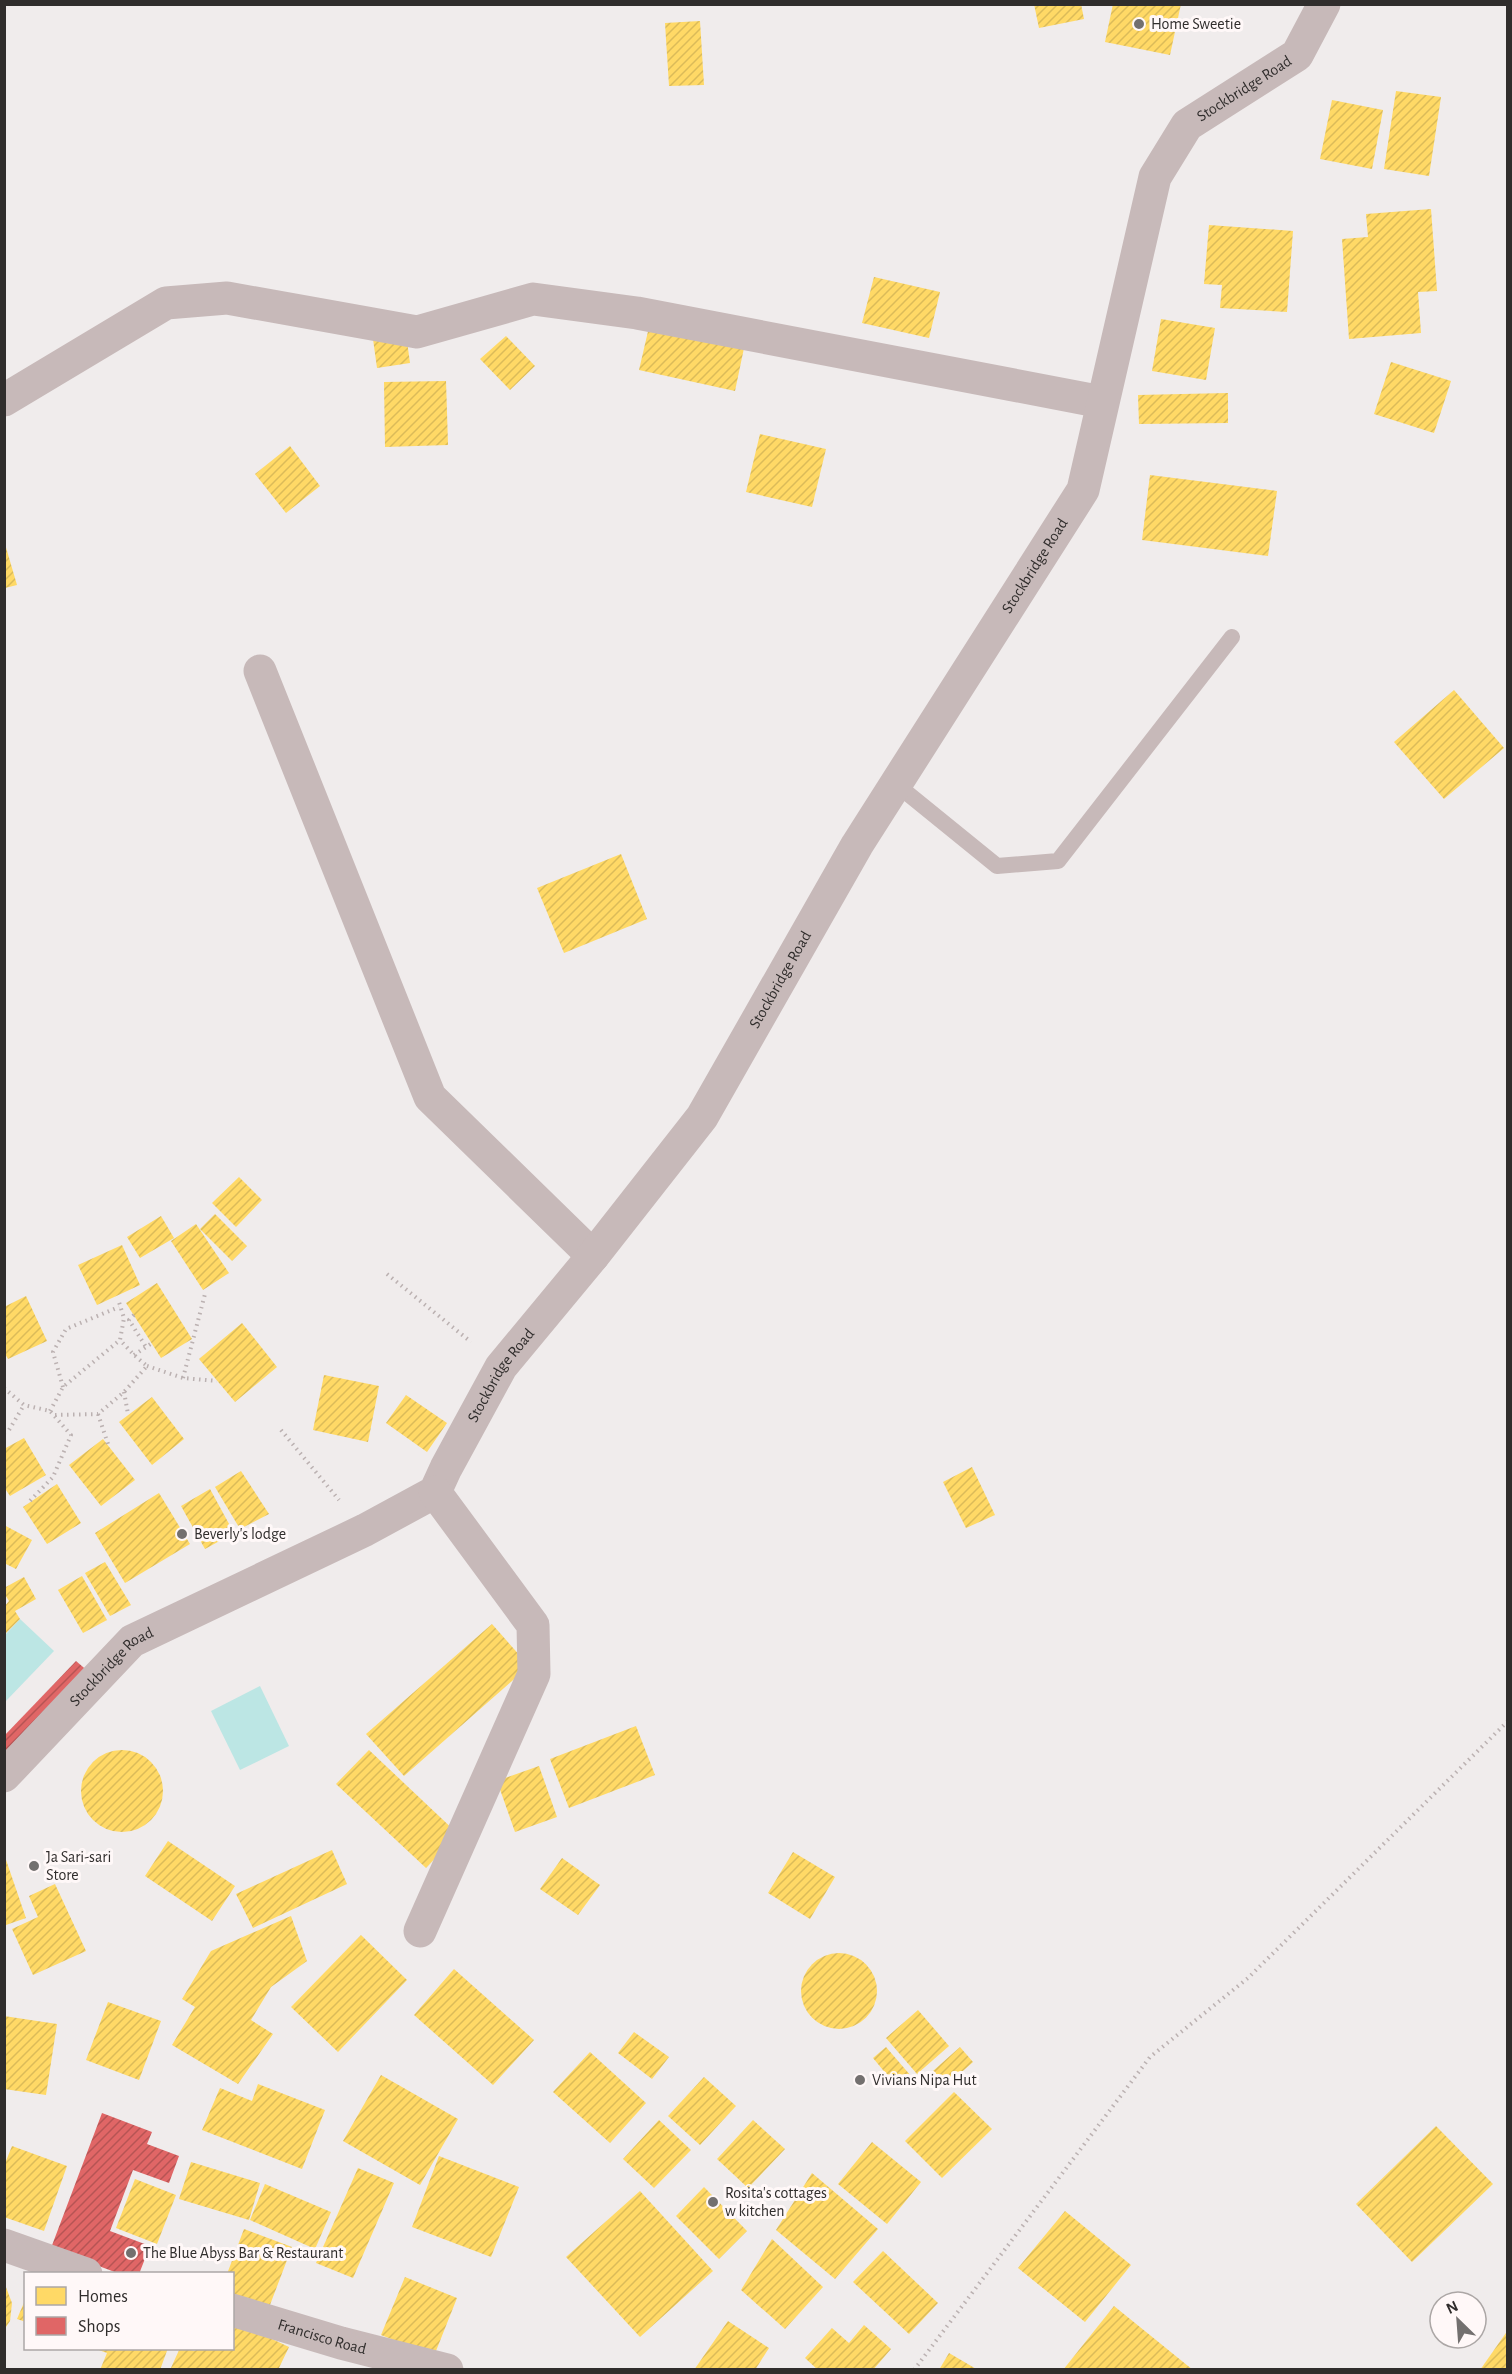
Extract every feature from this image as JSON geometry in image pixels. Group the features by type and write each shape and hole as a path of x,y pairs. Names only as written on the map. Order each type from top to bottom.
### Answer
{"street":[{"name":"Stockbridge Road","path":"4,1776 132,1641 365,1530 435,1492 501,1367 593,1256 702,1117 857,845 1083,490 1155,177 1187,126 1297,55 1324,4"},
{"path":"4,400 166,303 227,298 417,332 533,298 648,315 1102,402"},
{"path":"260,671 430,1097 593,1256"},
{"path":"420,1931 534,1674 533,1625 435,1492"},
{"path":"4,2245 80,2272"},
{"name":"Francisco Road","path":"234,2311 341,2343 447,2370"}],"lane":[{"path":"897,784 997,866 1058,861 1232,638"}],"path":[{"path":"387,1274 501,1367"},
{"path":"183,1378 205,1294"},
{"path":"50,1411 63,1388 120,1340 124,1318 118,1299"},
{"path":"63,1388 53,1352 66,1329 119,1307"},
{"path":"134,1315 129,1320 146,1347"},
{"path":"120,1340 147,1366 183,1378 217,1381"},
{"path":"134,1355 152,1344"},
{"path":"55,1415 98,1414 124,1392 147,1366"},
{"path":"4,1388 24,1405 50,1411 71,1435 53,1477 27,1504"},
{"path":"124,1392 128,1414"},
{"path":"4,1433 9,1430 24,1405"},
{"path":"98,1414 109,1447"},
{"path":"281,1430 365,1530"},
{"path":"914,2370 1150,2057 1248,1978 1508,1721"}],"water":[{"path":"20,1619 54,1651 5,1702 5,1635"},
{"path":"260,1686 289,1746 240,1770 211,1711"}],"building: Homes":[{"path":"1034,4 1081,4 1084,19 1039,28"},
{"path":"1113,4 1181,4 1170,55 1105,42"},
{"path":"700,21 704,85 669,86 665,23"},
{"path":"1396,91 1441,97 1429,176 1384,169"},
{"path":"1332,100 1383,110 1372,169 1320,159"},
{"path":"1431,209 1437,291 1418,292 1421,333 1349,339 1342,239 1368,237 1366,214"},
{"path":"1209,225 1293,231 1287,312 1220,308 1222,285 1204,284"},
{"path":"874,277 940,292 929,338 862,323"},
{"path":"1161,319 1215,328 1206,380 1152,371"},
{"path":"649,327 744,348 735,391 639,370"},
{"path":"406,334 410,363 377,368 373,339"},
{"path":"506,336 535,366 510,390 480,359"},
{"path":"1391,362 1451,381 1434,433 1374,414"},
{"path":"446,381 448,445 385,447 384,382"},
{"path":"1228,393 1228,423 1139,424 1138,395"},
{"path":"760,434 826,449 812,507 746,492"},
{"path":"290,446 320,486 286,513 255,474"},
{"path":"1150,475 1277,491 1268,556 1142,540"},
{"path":"5,544 17,585 5,588"},
{"path":"1454,690 1504,748 1444,799 1394,742"},
{"path":"621,854 647,919 564,953 537,888"},
{"path":"239,1177 262,1200 236,1227 212,1203"},
{"path":"215,1214 247,1246 232,1261 200,1229"},
{"path":"161,1216 174,1238 140,1258 127,1237"},
{"path":"196,1224 229,1273 203,1290 171,1241"},
{"path":"122,1245 140,1285 97,1305 78,1265"},
{"path":"157,1283 192,1339 161,1358 126,1303"},
{"path":"26,1296 47,1341 8,1359 4,1352 4,1307"},
{"path":"242,1323 277,1367 235,1402 199,1359"},
{"path":"324,1375 379,1386 368,1442 313,1430"},
{"path":"406,1395 447,1423 427,1452 386,1423"},
{"path":"152,1397 184,1439 152,1465 119,1422"},
{"path":"24,1438 46,1475 10,1496 4,1487 4,1449"},
{"path":"103,1439 135,1480 101,1506 69,1465"},
{"path":"972,1467 995,1515 966,1528 943,1482"},
{"path":"241,1471 269,1514 240,1529 215,1487"},
{"path":"57,1484 81,1523 47,1544 23,1507"},
{"path":"210,1489 234,1533 205,1549 181,1506"},
{"path":"159,1493 190,1544 125,1583 95,1533"},
{"path":"4,1525 32,1540 16,1569 4,1563"},
{"path":"105,1562 131,1605 110,1616 85,1573"},
{"path":"82,1576 107,1620 83,1633 58,1590"},
{"path":"24,1577 36,1599 15,1611 20,1619 4,1635 4,1607 9,1601 4,1588"},
{"path":"492,1624 529,1666 404,1776 366,1734"},
{"path":"636,1726 655,1775 569,1808 550,1759"},
{"path":"122,1750 138,1753 151,1762 160,1775 163,1791 160,1807 151,1820 138,1829 122,1832 106,1829 93,1820 84,1807 81,1791 84,1775 93,1762 106,1753"},
{"path":"369,1750 458,1834 426,1868 336,1784"},
{"path":"539,1766 557,1817 515,1832 497,1781"},
{"path":"168,1841 235,1886 212,1921 145,1876"},
{"path":"332,1850 347,1884 253,1928 236,1894"},
{"path":"793,1852 835,1877 810,1919 768,1893"},
{"path":"5,1857 26,1918 6,1925 4,1922"},
{"path":"562,1858 600,1885 578,1915 540,1889"},
{"path":"55,1884 86,1951 33,1975 12,1929 38,1917 29,1896"},
{"path":"291,1916 307,1961 271,1987 251,2020 273,2034 238,2084 172,2045 195,2007 182,1999 211,1951"},
{"path":"361,1935 407,1980 338,2052 291,2007"},
{"path":"839,1953 853,1956 866,1964 874,1977 877,1991 874,2005 866,2018 853,2026 839,2029 825,2026 812,2018 804,2005 801,1991 804,1977 812,1964 825,1956"},
{"path":"454,1969 534,2040 493,2085 414,2015"},
{"path":"108,2002 161,2021 139,2080 86,2060"},
{"path":"918,2010 949,2046 917,2074 886,2038"},
{"path":"4,2016 57,2024 46,2095 4,2089"},
{"path":"634,2032 669,2057 652,2079 618,2053"},
{"path":"886,2047 911,2076 897,2087 873,2058"},
{"path":"960,2047 973,2062 946,2086 933,2071"},
{"path":"590,2052 646,2103 610,2143 553,2092"},
{"path":"381,2075 458,2119 420,2185 343,2141"},
{"path":"704,2077 736,2106 700,2145 668,2116"},
{"path":"258,2084 325,2110 302,2169 202,2130 220,2088 252,2101"},
{"path":"954,2092 992,2129 942,2178 905,2141"},
{"path":"659,2120 691,2150 654,2188 623,2159"},
{"path":"753,2120 785,2149 748,2188 717,2159"},
{"path":"1436,2126 1493,2184 1412,2262 1356,2204"},
{"path":"872,2142 921,2182 887,2224 838,2184"},
{"path":"12,2146 67,2166 44,2231 4,2217 4,2166"},
{"path":"439,2156 519,2187 491,2257 412,2227"},
{"path":"191,2162 260,2183 249,2220 179,2199"},
{"path":"358,2168 394,2183 353,2278 316,2263"},
{"path":"812,2173 878,2229 835,2279 776,2230"},
{"path":"135,2179 176,2195 157,2244 116,2228"},
{"path":"265,2184 331,2212 315,2249 250,2220"},
{"path":"704,2187 747,2231 719,2259 676,2216"},
{"path":"640,2191 713,2271 640,2337 566,2257"},
{"path":"1065,2211 1131,2265 1085,2322 1018,2268"},
{"path":"244,2229 292,2247 265,2318 234,2307 234,2272 228,2272"},
{"path":"772,2239 823,2287 785,2329 741,2290"},
{"path":"883,2251 938,2303 909,2334 853,2282"},
{"path":"405,2277 457,2298 434,2356 381,2335"},
{"path":"4,2282 12,2303 10,2321 4,2330"},
{"path":"24,2303 24,2321 17,2319"},
{"path":"1114,2306 1193,2370 1063,2370"},
{"path":"234,2321 289,2347 278,2370 170,2370 179,2350 234,2350"},
{"path":"728,2321 769,2348 755,2370 694,2370"},
{"path":"864,2325 891,2349 873,2370 818,2370 805,2358 832,2328 849,2343"},
{"path":"1508,2330 1508,2370 1480,2370"},
{"path":"99,2350 167,2350 160,2370 100,2370 107,2353"},
{"path":"949,2353 978,2370 939,2370"}],"building: Shops":[{"path":"76,1661 90,1673 4,1764 4,1736"},
{"path":"102,2113 152,2132 147,2144 179,2156 169,2183 133,2170 110,2231 150,2246 140,2272 115,2272 51,2248"}],"place":[{"name":"Home Sweetie","path":"1139,24"},
{"name":"Beverly's lodge","path":"182,1534"},
{"name":"Ja Sari-sari Store","path":"34,1866"},
{"name":"Vivians Nipa Hut","path":"860,2080"},
{"name":"Rosita's cottages w kitchen","path":"713,2202"},
{"name":"The Blue Abyss Bar & Restaurant","path":"131,2253"}]}
